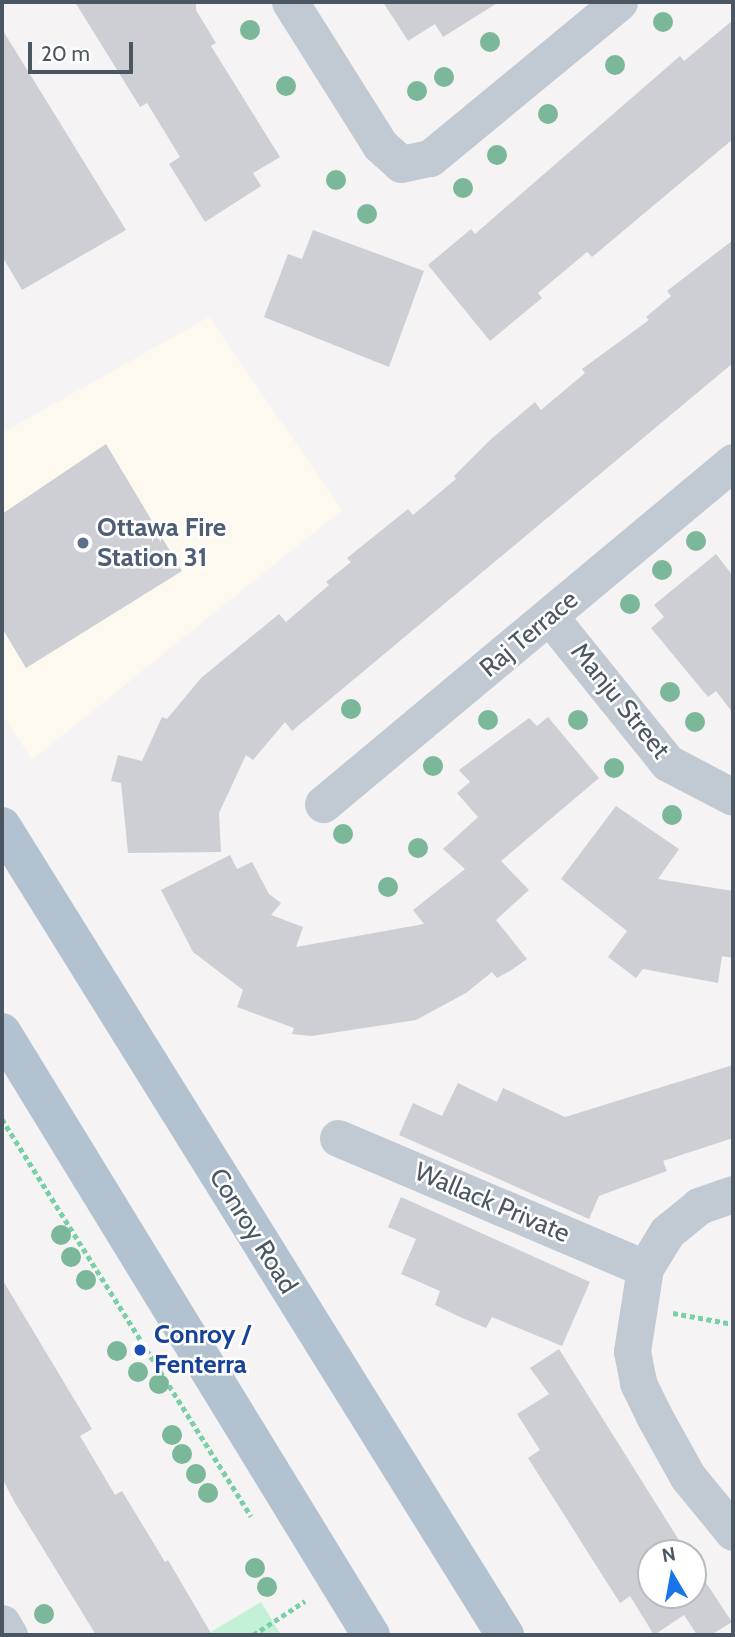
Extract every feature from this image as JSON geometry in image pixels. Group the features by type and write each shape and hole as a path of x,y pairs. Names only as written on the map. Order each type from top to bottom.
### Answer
{"main road":[{"name":"Conroy Road","path":"2,826 505,1635"},
{"path":"2,1032 371,1635"}],"street":[{"path":"290,2 380,145 401,164 430,158 619,2"},
{"name":"Raj Terrace","path":"323,804 551,617 733,462"},
{"name":"Manju Street","path":"551,617 668,763 733,797"},
{"name":"Wallack Private","path":"338,1138 645,1268"},
{"path":"733,1194 699,1206 667,1232 645,1268 632,1351 638,1383 688,1477 733,1532"},
{"path":"2,1623 9,1635"}],"path":[{"path":"2,1119 254,1520"},
{"path":"638,1307 733,1324"},
{"path":"298,1590 312,1613"},
{"path":"253,1635 305,1601"}],"shaded area":[{"path":"209,317 342,510 32,760 2,714 2,433"}],"green space":[{"path":"261,1602 281,1635 206,1635"}],"building":[{"path":"75,2 196,2 196,10 216,43 211,46 280,157 253,173 261,186 205,222 169,164 180,157 147,103 140,107"},
{"path":"383,2 499,2 443,37 435,24 408,41"},
{"path":"733,20 733,139 592,257 587,252 538,293 542,298 490,341 428,265 471,229 475,234 680,56 684,61"},
{"path":"2,29 126,230 22,290 2,256"},
{"path":"313,230 424,271 389,367 264,317 288,254 302,259"},
{"path":"733,240 733,363 292,731 285,722 253,760 246,755 219,813 221,852 128,853 121,783 111,781 118,755 142,761 162,717 167,719 201,678 279,614 286,622 329,585 326,582 351,562 347,558 408,509 413,515 456,479 454,476 490,440 535,402 541,410 585,373 582,369 649,320 646,317 671,296 667,291"},
{"name":"Ottawa Fire Station 31","path":"106,444 182,571 26,668 2,628 2,514"},
{"path":"716,554 733,576 733,713 716,691 708,697 651,628 664,617 654,605"},
{"path":"548,717 599,778 501,861 529,890 496,920 527,959 510,971 497,978 492,972 466,993 416,1020 312,1036 292,1034 294,1028 237,1007 243,990 193,952 161,890 230,855 237,869 252,862 269,894 281,903 271,915 303,927 296,947 424,924 413,910 465,869 443,849 478,817 457,793 470,782 459,770 529,718 537,726"},
{"path":"616,806 679,849 658,879 733,891 733,958 722,956 718,983 643,969 636,978 608,957 627,931 561,879"},
{"path":"733,1065 733,1138 663,1161 667,1171 599,1196 589,1219 399,1135 413,1103 442,1116 458,1083 497,1102 503,1088 565,1117"},
{"path":"401,1197 590,1282 562,1346 492,1317 486,1328 460,1317 435,1305 440,1291 401,1274 416,1239 388,1227"},
{"path":"2,1279 92,1429 80,1436 115,1495 122,1491 165,1562 168,1560 212,1635 96,1635 15,1503 2,1478"},
{"path":"559,1349 678,1539 637,1539 637,1607 630,1596 620,1603 528,1458 540,1450 517,1414 549,1394 530,1368"},
{"path":"707,1584 732,1622 711,1635 697,1635 684,1615 654,1635 638,1609 707,1609"}],"place":[{"name":"Ottawa Fire Station 31","path":"83,543"},
{"name":"Conroy / Fenterra","path":"140,1350"}]}
